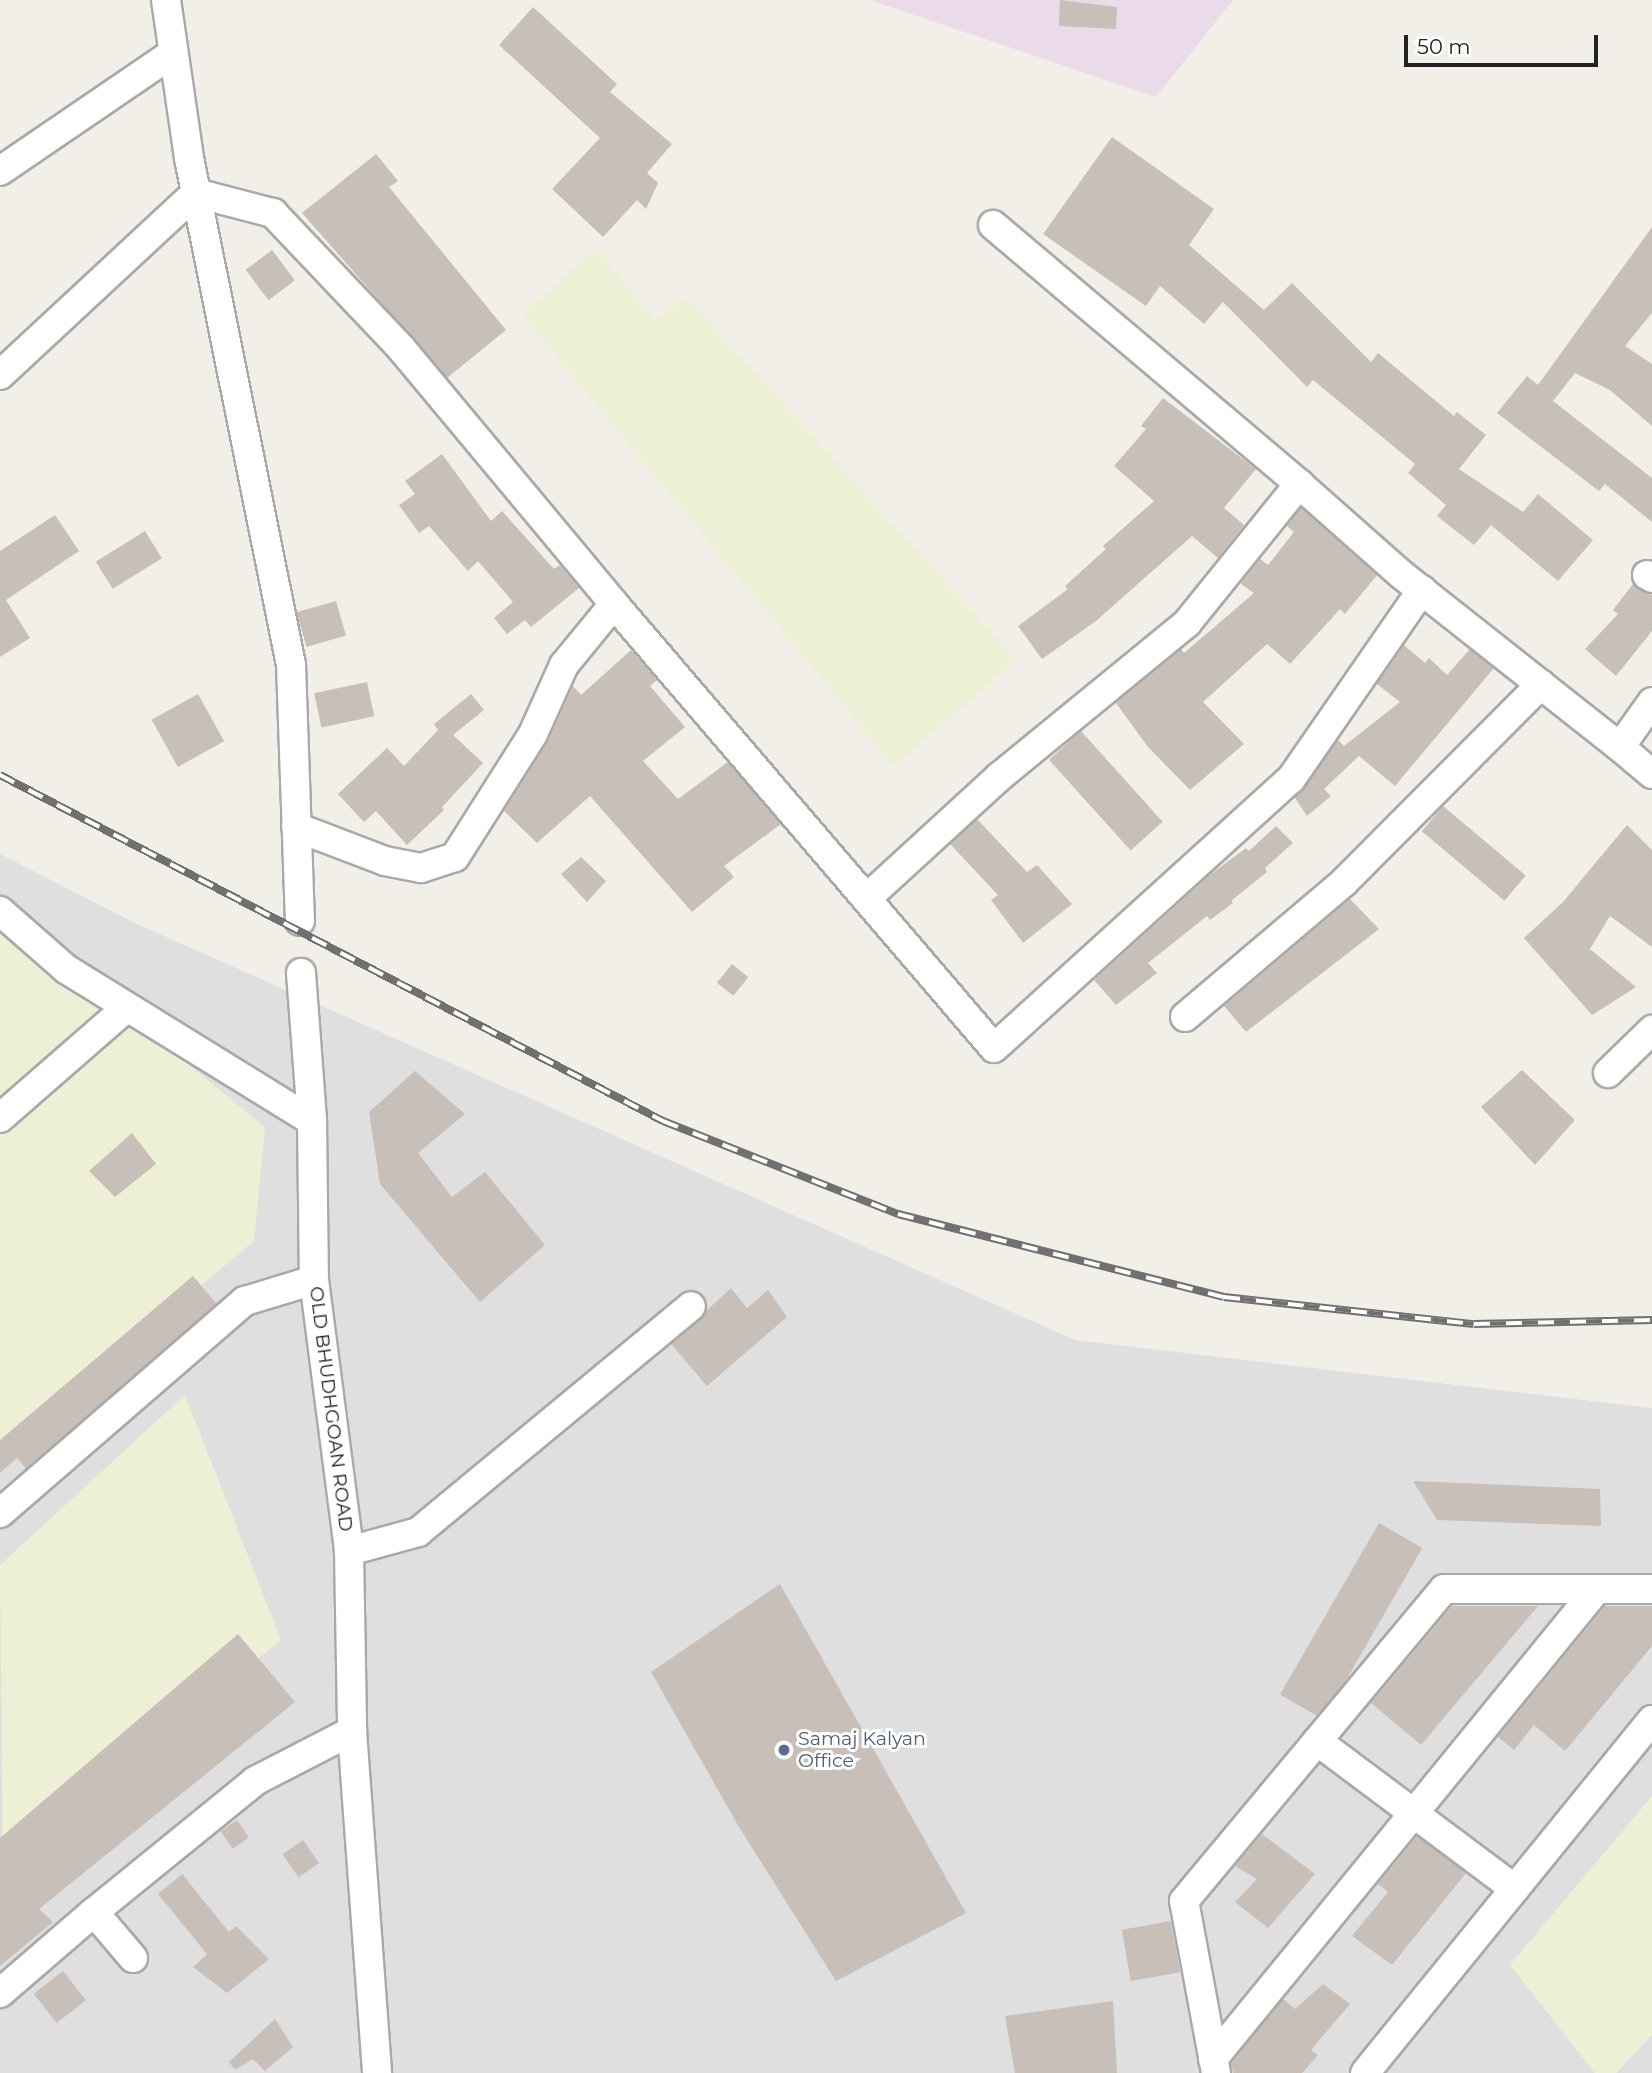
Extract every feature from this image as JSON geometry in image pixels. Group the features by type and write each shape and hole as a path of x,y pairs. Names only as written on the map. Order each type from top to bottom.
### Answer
{"street":[{"path":"166,0 196,193 291,665 300,920"},
{"path":"0,171 173,53"},
{"path":"0,375 196,193"},
{"path":"196,193 273,213 401,348 614,604 994,1048 1291,779 1422,590"},
{"path":"993,225 1422,590 1652,774"},
{"path":"867,898 999,776 1187,623 1299,484"},
{"path":"296,827 385,861 421,868 456,857 533,734 564,664 614,604"},
{"path":"1185,1017 1344,882 1541,684"},
{"path":"1620,747 1652,702"},
{"path":"0,912 66,969 126,1009 313,1121"},
{"name":"OLD BHUDHGOAN ROAD","path":"301,973 313,1121 314,1280 349,1551 352,1731 377,2073"},
{"path":"0,1118 126,1009"},
{"path":"1608,1073 1652,1030"},
{"path":"0,1513 245,1301 314,1280"},
{"path":"349,1551 418,1532 691,1306"},
{"path":"1214,2066 1184,1901 1444,1589 1652,1589"},
{"path":"1214,2066 1414,1813 1597,1589"},
{"path":"1365,2073 1652,1720"},
{"path":"0,1993 94,1912 255,1781 352,1731"},
{"path":"1317,1741 1515,1889"},
{"path":"94,1912 133,1958"}],"shaded area":[{"path":"870,0 1233,0 1156,97"},
{"path":"0,854 137,924 1075,1340 1652,1408 1652,2073 0,2073"}],"green space":[{"path":"596,248 656,320 687,297 1017,660 894,767 522,315"},
{"path":"0,910 265,1127 254,1241 0,1454"},
{"path":"185,1395 281,1640 3,1865 0,1565"},
{"path":"1652,1796 1652,2035 1616,2073 1595,2073 1510,1965"}],"building":[{"path":"1060,0 1117,7 1116,29 1059,26"},
{"path":"533,7 617,84 610,92 672,144 647,173 658,183 646,209 637,200 603,237 552,189 600,138 499,45"},
{"path":"1112,137 1214,209 1189,245 1264,310 1292,283 1371,362 1378,353 1454,416 1457,412 1486,435 1459,469 1523,512 1538,494 1593,540 1558,581 1491,525 1474,545 1437,516 1446,505 1408,473 1415,464 1313,380 1307,387 1223,302 1204,324 1160,286 1146,306 1043,234"},
{"path":"376,154 398,181 389,187 506,330 447,378 302,213"},
{"path":"1652,227 1652,313 1625,346 1652,364 1652,426 1610,390 1575,373 1553,401 1652,478 1652,522 1605,484 1599,491 1497,413 1527,376 1538,385"},
{"path":"272,250 295,280 269,300 246,270"},
{"path":"1163,398 1256,469 1224,508 1244,525 1218,558 1192,536 1096,621 1042,659 1018,626 1068,589 1065,586 1106,549 1103,546 1154,501 1114,466 1146,429 1141,426"},
{"path":"442,454 491,521 502,511 554,569 560,565 579,588 531,627 525,620 507,634 494,618 513,602 478,561 468,571 429,526 419,533 399,505 415,494 405,481"},
{"path":"1301,508 1377,575 1345,614 1340,609 1290,664 1267,644 1203,702 1244,744 1190,790 1148,747 1116,703 1181,649 1184,653 1254,593 1241,584 1243,580 1260,559 1268,565 1294,532 1287,526"},
{"path":"55,515 79,551 6,600 30,638 0,657 0,551"},
{"path":"145,531 162,558 113,589 96,562"},
{"path":"1633,584 1652,595 1652,631 1616,676 1585,649 1618,614 1613,610"},
{"path":"336,601 346,636 307,647 297,612"},
{"path":"1404,645 1425,663 1429,658 1447,675 1470,649 1494,668 1395,786 1359,756 1324,789 1331,796 1307,816 1295,798 1338,740 1344,746 1400,702 1377,684"},
{"path":"631,650 657,680 650,686 685,727 643,761 678,799 728,762 781,824 724,866 734,877 692,912 590,796 537,843 504,811 547,743 573,686 581,695"},
{"path":"367,682 374,716 321,727 314,693"},
{"path":"198,694 224,741 178,767 152,720"},
{"path":"471,694 484,710 453,735 483,763 442,807 444,810 407,845 376,811 364,822 338,794 387,748 404,766 438,730 434,724"},
{"path":"1081,731 1163,822 1131,850 1049,760"},
{"path":"1443,806 1526,875 1505,901 1422,831"},
{"path":"977,819 1027,872 1037,865 1072,904 1023,943 991,900 998,895 950,844"},
{"path":"1627,825 1652,850 1652,947 1610,916 1590,949 1636,987 1592,1015 1524,938 1563,902"},
{"path":"1276,826 1293,843 1265,868 1267,872 1231,901 1233,903 1210,920 1207,916 1148,963 1157,973 1116,1005 1094,980 1211,874 1246,848 1249,851"},
{"path":"581,857 606,881 587,902 561,874"},
{"path":"1350,899 1379,929 1246,1032 1224,1006"},
{"path":"732,964 748,977 733,996 717,983"},
{"path":"1522,1070 1575,1120 1535,1165 1481,1107"},
{"path":"415,1071 465,1114 418,1153 452,1197 485,1172 545,1245 480,1302 380,1184 369,1112"},
{"path":"132,1133 156,1164 115,1197 89,1171"},
{"path":"193,1276 217,1304 26,1469 17,1458 0,1473 0,1440"},
{"path":"731,1288 747,1308 768,1290 787,1317 707,1386 671,1344"},
{"path":"1413,1481 1600,1489 1601,1526 1437,1520"},
{"path":"1379,1523 1422,1548 1323,1719 1280,1694"},
{"name":"Samaj Kalyan Office","path":"780,1584 966,1913 836,1981 739,1827 651,1672"},
{"path":"1452,1606 1538,1606 1421,1745 1371,1703"},
{"path":"1605,1606 1652,1606 1652,1646 1565,1751 1534,1725 1514,1750 1498,1737"},
{"path":"238,1634 295,1702 39,1909 53,1922 0,1966 0,1838"},
{"path":"237,1820 249,1837 233,1849 221,1831"},
{"path":"1262,1834 1315,1874 1268,1928 1235,1902 1257,1879 1235,1866"},
{"path":"1417,1836 1466,1873 1392,1965 1352,1936 1388,1892 1378,1884"},
{"path":"303,1840 319,1863 299,1877 283,1854"},
{"path":"182,1874 229,1932 236,1926 269,1959 227,1993 193,1967 207,1954 158,1894"},
{"path":"1171,1921 1180,1972 1131,1981 1122,1930"},
{"path":"63,1971 86,2000 57,2023 34,1994"},
{"path":"1323,1984 1350,2004 1311,2050 1318,2055 1302,2073 1233,2073 1231,2063 1283,1999 1295,2009"},
{"path":"1113,2001 1117,2073 1015,2073 1005,2016"},
{"path":"275,2019 293,2047 265,2071 253,2059 235,2070 229,2062"}],"railway":[{"path":"0,775 663,1121 898,1214 1224,1297 1474,1324 1652,1320"}],"place":[{"name":"Samaj Kalyan Office","path":"784,1750"}]}
